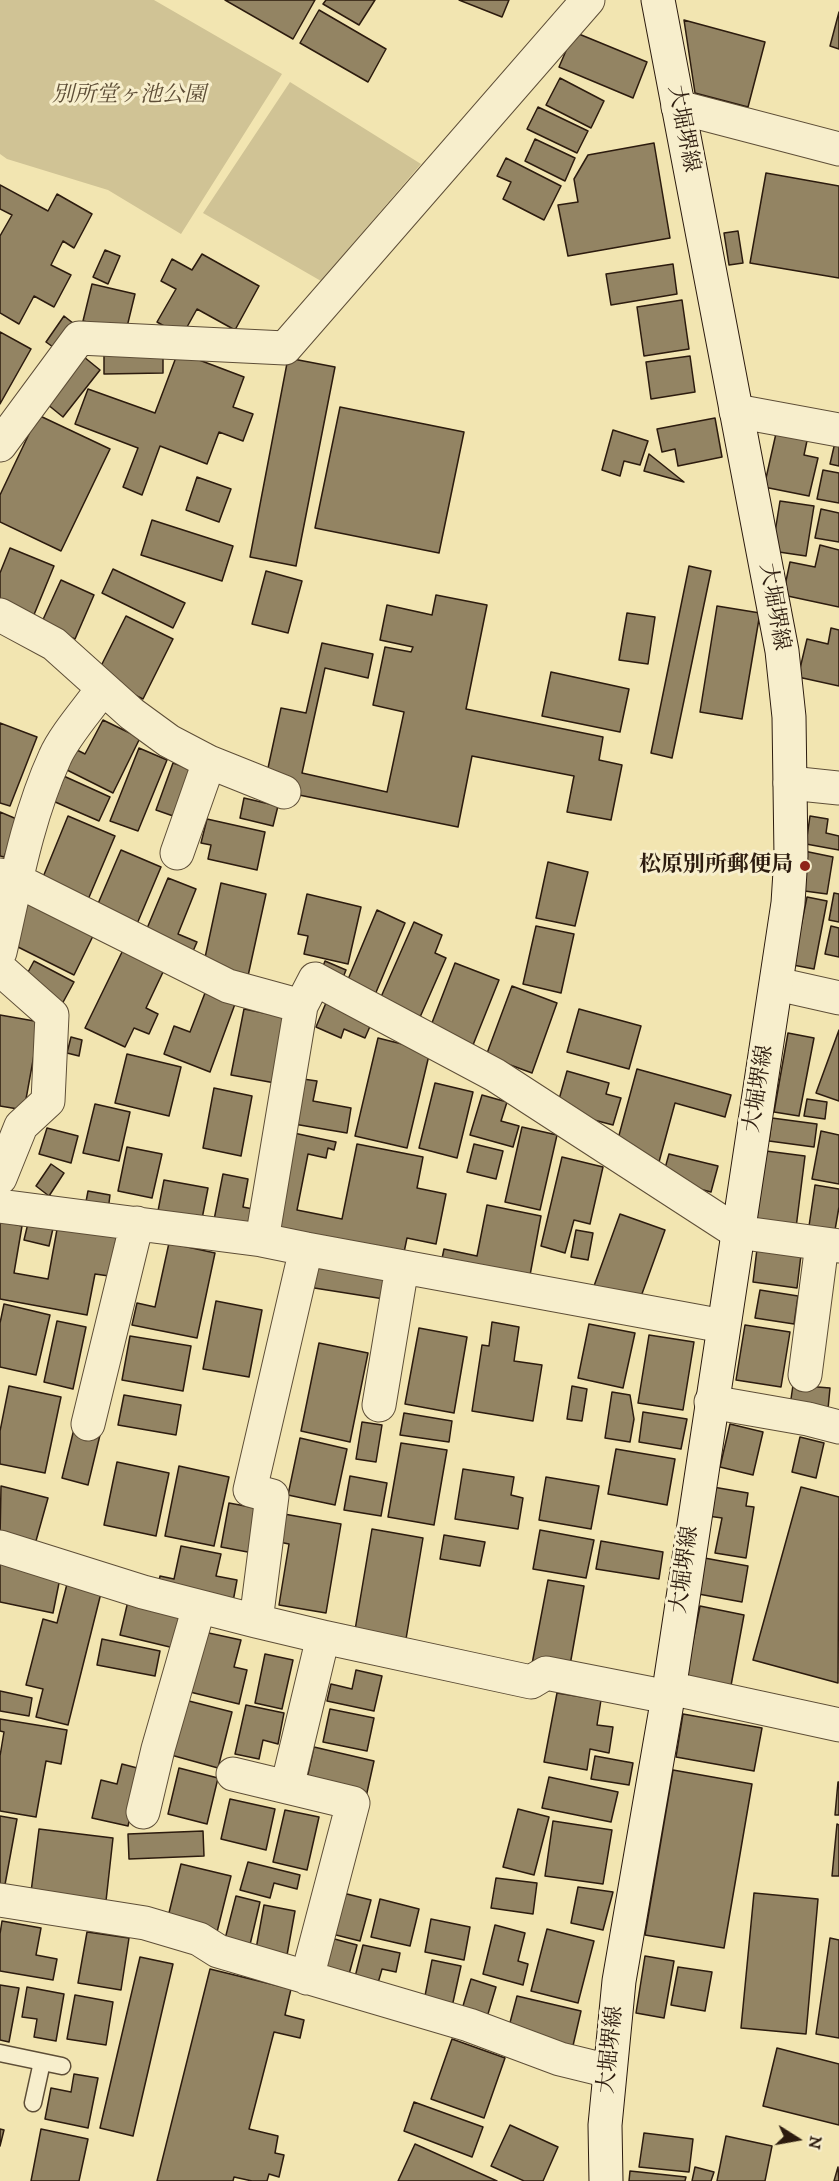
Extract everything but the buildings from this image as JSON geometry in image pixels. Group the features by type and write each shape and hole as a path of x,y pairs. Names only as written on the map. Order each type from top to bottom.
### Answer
{"street":[{"path":"0,445 79,338 285,348 588,0"},
{"name":"大堀堺線","path":"606,2181 605,2125 619,1981 668,1692 777,984 788,903 791,856 789,717 782,651 658,0"},
{"path":"678,106 839,149"},
{"path":"736,411 839,430"},
{"path":"0,615 54,644 132,714 169,741 209,762 284,792"},
{"path":"0,952 8,878 56,755 103,688"},
{"path":"177,853 209,762"},
{"path":"789,783 839,788"},
{"path":"8,878 228,986 301,1006"},
{"path":"0,969 52,1015 48,1101 11,1124 0,1178"},
{"path":"262,1240 301,1006 315,979 495,1075 737,1232 830,1245 805,1375"},
{"path":"777,984 839,999"},
{"path":"0,1206 262,1240 723,1326"},
{"path":"88,1424 137,1223"},
{"path":"256,1621 272,1496 250,1491 306,1249"},
{"path":"379,1405 402,1267"},
{"path":"711,1402 808,1419 839,1427"},
{"path":"0,1547 143,1592 256,1621 531,1682 546,1674 668,1692 839,1725"},
{"path":"143,1812 158,1749 199,1606"},
{"path":"287,1787 323,1637"},
{"path":"233,1774 352,1803 307,1978"},
{"path":"0,1900 145,1923 199,1939 218,1951 469,2025 560,2059 609,2072"}],"lane":[{"path":"0,2053 62,2066"},
{"path":"33,2103 42,2062"}],"green space":[{"name":"別所堂ヶ池公園","path":"0,0 154,0 282,74 181,234 108,190 7,159 0,154"},
{"path":"290,82 421,164 321,281 203,213"}],"place":[{"name":"松原別所郵便局","path":"805,866"}]}
